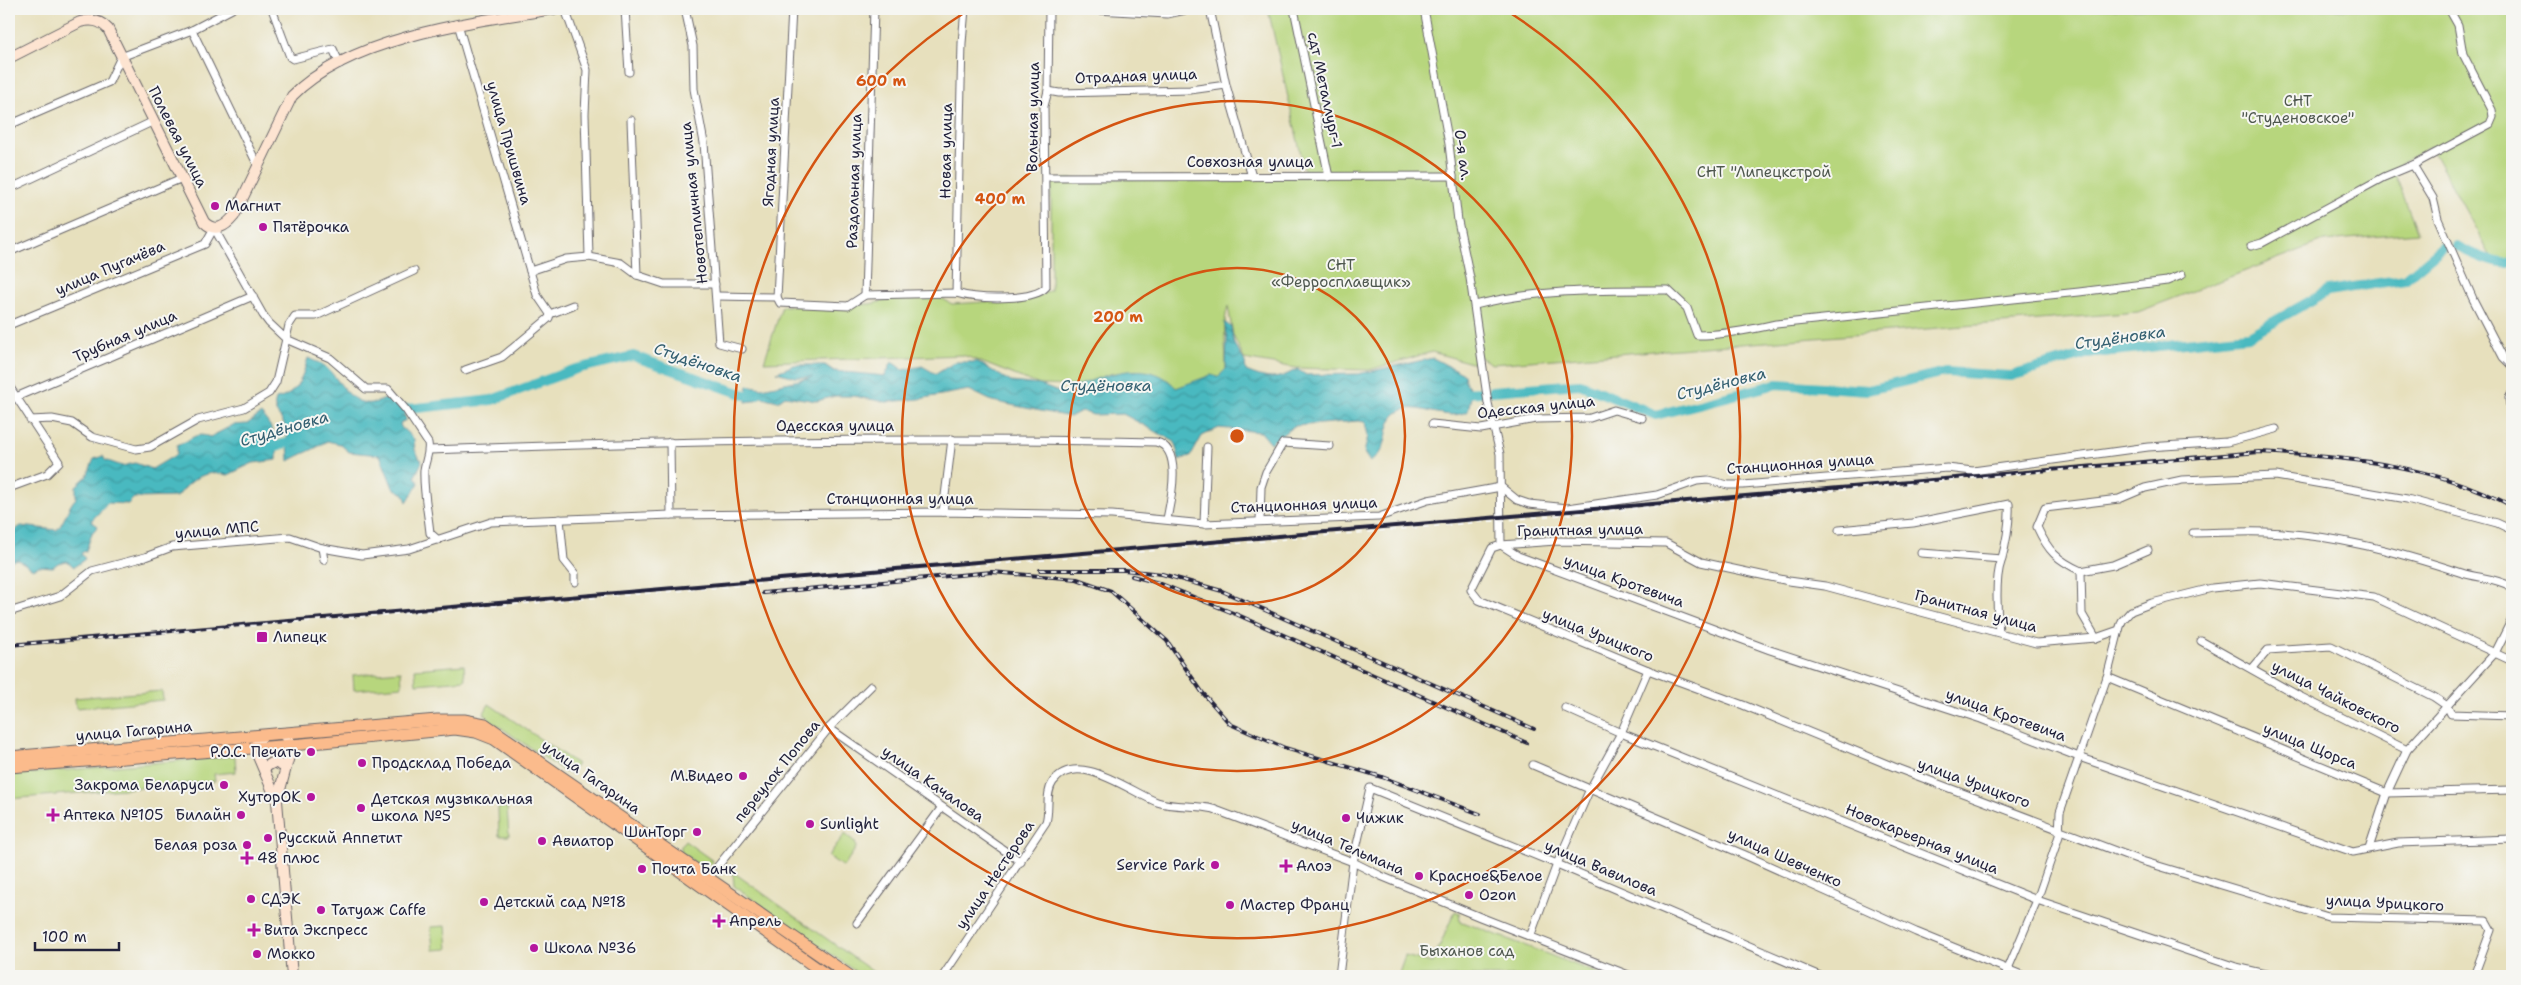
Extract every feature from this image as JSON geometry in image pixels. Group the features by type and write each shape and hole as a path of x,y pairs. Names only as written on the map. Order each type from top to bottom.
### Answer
{"main road":[{"name":"улица Гагарина","path":"9,767 43,759 278,733 437,720 464,720 485,724 828,976"},
{"name":"улица Гагарина","path":"9,756 43,759 292,745 455,729 476,732 494,739 709,877 850,976"}],"street":[{"path":"9,125 109,82 121,57 192,30 232,9"},
{"path":"272,9 290,57 293,59 333,49 340,64"},
{"path":"214,228 222,227 234,216 292,96 305,82 384,44 458,24 554,9"},
{"path":"565,9 587,70 585,114 589,257"},
{"path":"625,9 629,72"},
{"name":"Новотепличная улица","path":"685,9 693,46 694,89 704,143 717,296 719,343 742,349"},
{"name":"Ягодная улица","path":"776,297 792,9"},
{"name":"Раздольная улица","path":"865,295 874,9"},
{"name":"Новая улица","path":"956,293 962,43 965,9"},
{"name":"Вольная улица","path":"956,293 969,297 1030,296 1042,292 1046,286 1044,106 1048,91 1049,9"},
{"path":"1080,9 1167,14 1190,9"},
{"path":"1210,9 1226,85 1252,177"},
{"name":"сдт Металлург-1","path":"1294,9 1328,177"},
{"name":"0-я ал.","path":"1424,9 1449,144 1458,221 1474,305 1493,425 1500,454 1501,545"},
{"path":"2251,246 2262,244 2384,177 2490,124 2493,117 2492,110 2464,54 2458,25 2449,9"},
{"name":"Полевая улица","path":"9,58 80,22 96,21 108,29 204,222 214,228 269,323 286,338"},
{"name":"улица Пришвина","path":"458,24 530,271"},
{"path":"192,30 258,166"},
{"name":"Отрадная улица","path":"1048,91 1059,93 1174,90 1226,85"},
{"path":"632,120 637,275"},
{"path":"9,189 154,121"},
{"path":"2413,164 2434,198 2438,219 2473,299 2503,357 2512,366"},
{"name":"Совхозная улица","path":"1046,177 1172,175 1252,177 1453,176"},
{"path":"9,252 182,178"},
{"name":"улица Пугачёва","path":"9,325 205,244 214,228"},
{"path":"550,314 537,295 530,271 566,259 589,257 621,262 637,275 664,284 715,284"},
{"path":"30,420 52,419 72,423 92,437 136,449 150,447 198,420 244,408 269,393 276,382 289,324 295,316 316,316 414,271"},
{"path":"1474,305 1524,296 1621,290 1668,290 1687,308 1697,335 1705,335 1786,323 2079,292 2166,281 2182,275"},
{"path":"717,296 776,297 780,303 848,306 865,295 956,293"},
{"name":"Трубная улица","path":"12,399 253,296"},
{"path":"550,314 573,305"},
{"path":"465,370 502,358 550,318 550,314"},
{"path":"286,338 330,358 366,389 388,389 411,416 424,435 429,450 424,469 424,490 430,533 438,540"},
{"path":"9,386 12,399 30,420 59,462 46,474 9,488"},
{"path":"2512,393 2509,398 2512,425"},
{"name":"Одесская улица","path":"1432,424 1481,429 1493,425 1536,419 1590,418 1614,410 1642,418"},
{"name":"Станционная улица","path":"438,540 491,522 671,515 943,512 1082,514 1167,518 1204,524 1260,520 1379,517 1428,500 1501,488 1517,500 1529,504 1568,508 1657,495 1697,481 1708,480 1728,485 1743,485 1947,468 1974,470 2148,447 2227,442 2276,429"},
{"path":"943,512 952,439"},
{"name":"Одесская улица","path":"429,450 670,442 952,439 1163,444 1168,449 1173,465 1172,496 1167,518"},
{"path":"670,442 671,515"},
{"path":"1260,520 1261,488 1266,472 1277,457 1283,443 1330,446"},
{"path":"1204,524 1207,447"},
{"path":"2148,550 2113,565 2081,570 2063,563 2046,546 2037,527 2046,508 2119,499 2146,488 2182,480 2276,476 2407,499 2497,523 2512,530"},
{"path":"1839,530 1913,523 2009,504 2010,517 2002,559 1996,612 1999,632"},
{"path":"560,520 564,560 576,574 575,582"},
{"path":"2193,534 2264,532 2339,540 2392,550 2478,578 2503,582 2512,587"},
{"name":"улица МПС","path":"9,612 60,596 92,571 146,557 172,547 290,537 322,548 362,555 410,549 438,540"},
{"name":"Гранитная улица","path":"1501,545 1556,541 1666,543 1700,562 1789,581 1825,586 2036,643 2096,638 2119,630"},
{"name":"улица Урицкого","path":"1501,545 1492,548 1476,577 1472,590 1479,600 1648,670 1743,705 1899,769 2142,861 2328,917 2486,921 2491,930 2474,976"},
{"name":"улица Кротевича","path":"1501,545 1518,556 1761,647 1980,718 2079,757 2353,852 2398,843 2512,839"},
{"path":"322,548 324,560"},
{"path":"1921,553 2002,559"},
{"path":"2081,570 2082,614 2096,638"},
{"path":"2006,973 2037,900 2059,836 2060,812 2107,677 2119,630 2122,621 2131,611 2152,603 2212,588 2260,583 2374,597 2512,661"},
{"path":"2369,848 2387,792 2407,750 2495,653 2512,619"},
{"name":"улица Чайковского","path":"2200,641 2299,696 2407,750"},
{"name":"улица Чайковского","path":"2252,669 2268,650 2331,646 2434,697 2447,706 2451,714 2512,716"},
{"path":"1530,937 1557,864 1590,789 1621,733 1648,670"},
{"name":"улица Щорса","path":"2107,677 2387,792 2512,790"},
{"name":"переулок Попова","path":"709,877 829,728 871,686"},
{"name":"Новокарьерная улица","path":"1565,708 1621,733 2037,900 2236,967 2275,976"},
{"name":"улица Качалова","path":"829,728 1021,862"},
{"path":"277,796 292,745 284,735 278,733"},
{"path":"263,735 254,747 277,796 292,976"},
{"path":"264,768 274,762 285,767"},
{"name":"улица Шевченко","path":"1533,765 2006,973 2024,976"},
{"name":"улица Тельмана","path":"1053,782 1066,771 1089,769 1157,802 1197,805 1213,809 1352,862 1380,876 1631,976"},
{"name":"улица Нестерова","path":"942,976 1021,862 1046,822 1048,798 1053,782"},
{"name":"улица Вавилова","path":"1352,862 1370,788 1557,864 1820,976"},
{"path":"857,923 942,807"},
{"path":"1339,976 1352,862"}],"green space":[{"path":"1268,9 2512,9 2512,257 2496,266 2430,146 2393,169 2418,233 2324,241 2138,312 1492,364 1473,353 1475,364 1432,352 1369,370 1296,368 1244,359 1233,335 1228,306 1225,329 1226,369 1218,377 1176,388 1113,373 1077,386 1040,385 963,355 764,362 782,306 870,304 906,296 939,297 952,304 1032,299 1051,290 1051,186 1057,179 1306,177"},
{"path":"464,665 465,680 416,684 415,669"},
{"path":"401,671 402,686 354,690 353,675"},
{"path":"162,691 163,700 76,708 75,698"},
{"path":"489,704 577,764 570,773 565,772 490,720 484,713"},
{"path":"235,756 236,772 214,774 215,781 9,799 9,775"},
{"path":"507,807 509,836 499,836 498,808"},
{"path":"845,834 855,842 856,848 843,867 828,856"},
{"path":"685,841 713,861 711,865 701,867 681,852 681,846"},
{"path":"733,872 879,976 862,976 734,886"},
{"name":"Быханов сад","path":"1455,911 1459,913 1460,921 1605,976 1398,976 1405,956 1432,963"},
{"path":"446,926 448,949 433,950 431,927"}],"water":[{"path":"1224,322 1231,327 1234,344 1245,362 1246,371 1254,374 1272,378 1284,376 1297,369 1306,375 1358,374 1433,358 1464,374 1465,381 1472,392 1468,411 1450,415 1404,409 1393,417 1382,450 1370,462 1364,453 1368,436 1365,422 1358,421 1294,426 1270,443 1261,432 1219,428 1202,436 1191,456 1179,460 1175,442 1123,414 1093,415 1081,411 1070,417 992,401 969,390 919,399 886,402 853,396 835,396 817,401 785,396 778,401 761,397 746,402 748,385 762,388 813,377 794,377 777,372 794,365 825,365 834,371 885,376 892,362 903,370 922,366 936,374 955,362 978,362 1011,382 1040,385 1061,393 1105,376 1120,372 1136,371 1151,372 1164,378 1176,388 1211,375 1218,377 1226,369 1227,339"},
{"path":"308,358 326,367 351,396 365,403 374,403 385,399 396,404 394,413 405,416 406,420 400,423 401,427 414,439 415,450 422,462 415,476 419,483 407,502 404,494 393,488 380,455 349,452 340,444 327,441 289,461 287,433 284,424 275,410 275,403 276,399 289,394 298,384"},
{"path":"261,414 269,424 274,435 277,447 277,460 253,463 228,475 212,473 199,477 177,497 134,498 128,504 108,503 91,521 98,526 92,533 86,551 81,553 85,559 74,567 67,561 58,563 53,567 39,566 33,569 17,559 9,562 9,534 21,526 57,530 76,498 76,486 87,476 94,459 103,456 105,460 122,466 135,463 152,469 177,454 177,445 196,436 204,435 210,437 233,425 247,424"}],"waterway":[{"name":"Студёновка","path":"2456,246 2492,261 2500,263 2512,262"},
{"name":"Студёновка","path":"1492,391 1580,384 1656,415 1777,384 1868,390 1945,372 2011,376 2086,354 2248,336 2328,291 2405,279 2443,247"},
{"name":"Студёновка","path":"381,415 399,410 492,400 576,369 633,356 745,395 757,394"},
{"name":"Студёновка","path":"1460,393 1482,392"},
{"name":"Студёновка","path":"266,449 300,439"}],"railway":[{"path":"9,645 572,600 1134,552 2259,452 2357,460 2388,465 2451,481 2482,492 2512,506"},
{"path":"1040,570 1124,570 1162,574 1222,591 1534,729"},
{"path":"763,593 992,572 1077,579 1111,591 1167,641 1202,692 1230,724 1285,748 1382,777 1480,814"},
{"path":"1132,576 1159,583 1238,615 1527,743"}],"place":[{"name":"Магнит","path":"215,206"},
{"name":"Пятёрочка","path":"263,227"},
{"name":"Липецк","path":"262,637"},
{"name":"Р.О.С. Печать","path":"311,752"},
{"name":"Продсклад Победа","path":"362,763"},
{"name":"М.Видео","path":"743,776"},
{"name":"Закрома Беларуси","path":"224,785"},
{"name":"ХуторОК","path":"311,797"},
{"name":"Детская музыкальная школа №5","path":"361,808"},
{"name":"Аптека №105","path":"53,815"},
{"name":"Билайн","path":"241,815"},
{"name":"Чижик","path":"1346,818"},
{"name":"Sunlight","path":"810,824"},
{"name":"ШинТорг","path":"697,832"},
{"name":"Русский Аппетит","path":"268,838"},
{"name":"Авиатор","path":"542,841"},
{"name":"Белая роза","path":"247,845"},
{"name":"48 плюс","path":"247,858"},
{"name":"Service Park","path":"1215,865"},
{"name":"Алоэ","path":"1286,866"},
{"name":"Почта Банк","path":"642,869"},
{"name":"Красное&Белое","path":"1419,876"},
{"name":"Ozon","path":"1469,895"},
{"name":"СДЭК","path":"251,899"},
{"name":"Детский сад №18","path":"484,902"},
{"name":"Мастер Франц","path":"1230,905"},
{"name":"Татуаж Caffe","path":"321,910"},
{"name":"Апрель","path":"719,921"},
{"name":"Вита Экспресс","path":"254,930"},
{"name":"Школа №36","path":"534,948"},
{"name":"Мокко","path":"257,954"}],"park label":[{"name":"СНТ \"Студеновское\"","path":"2298,110"},
{"name":"СНТ \"Липецкстрой","path":"1764,172"},
{"name":"СНТ «Ферросплавщик»","path":"1341,274"}]}
